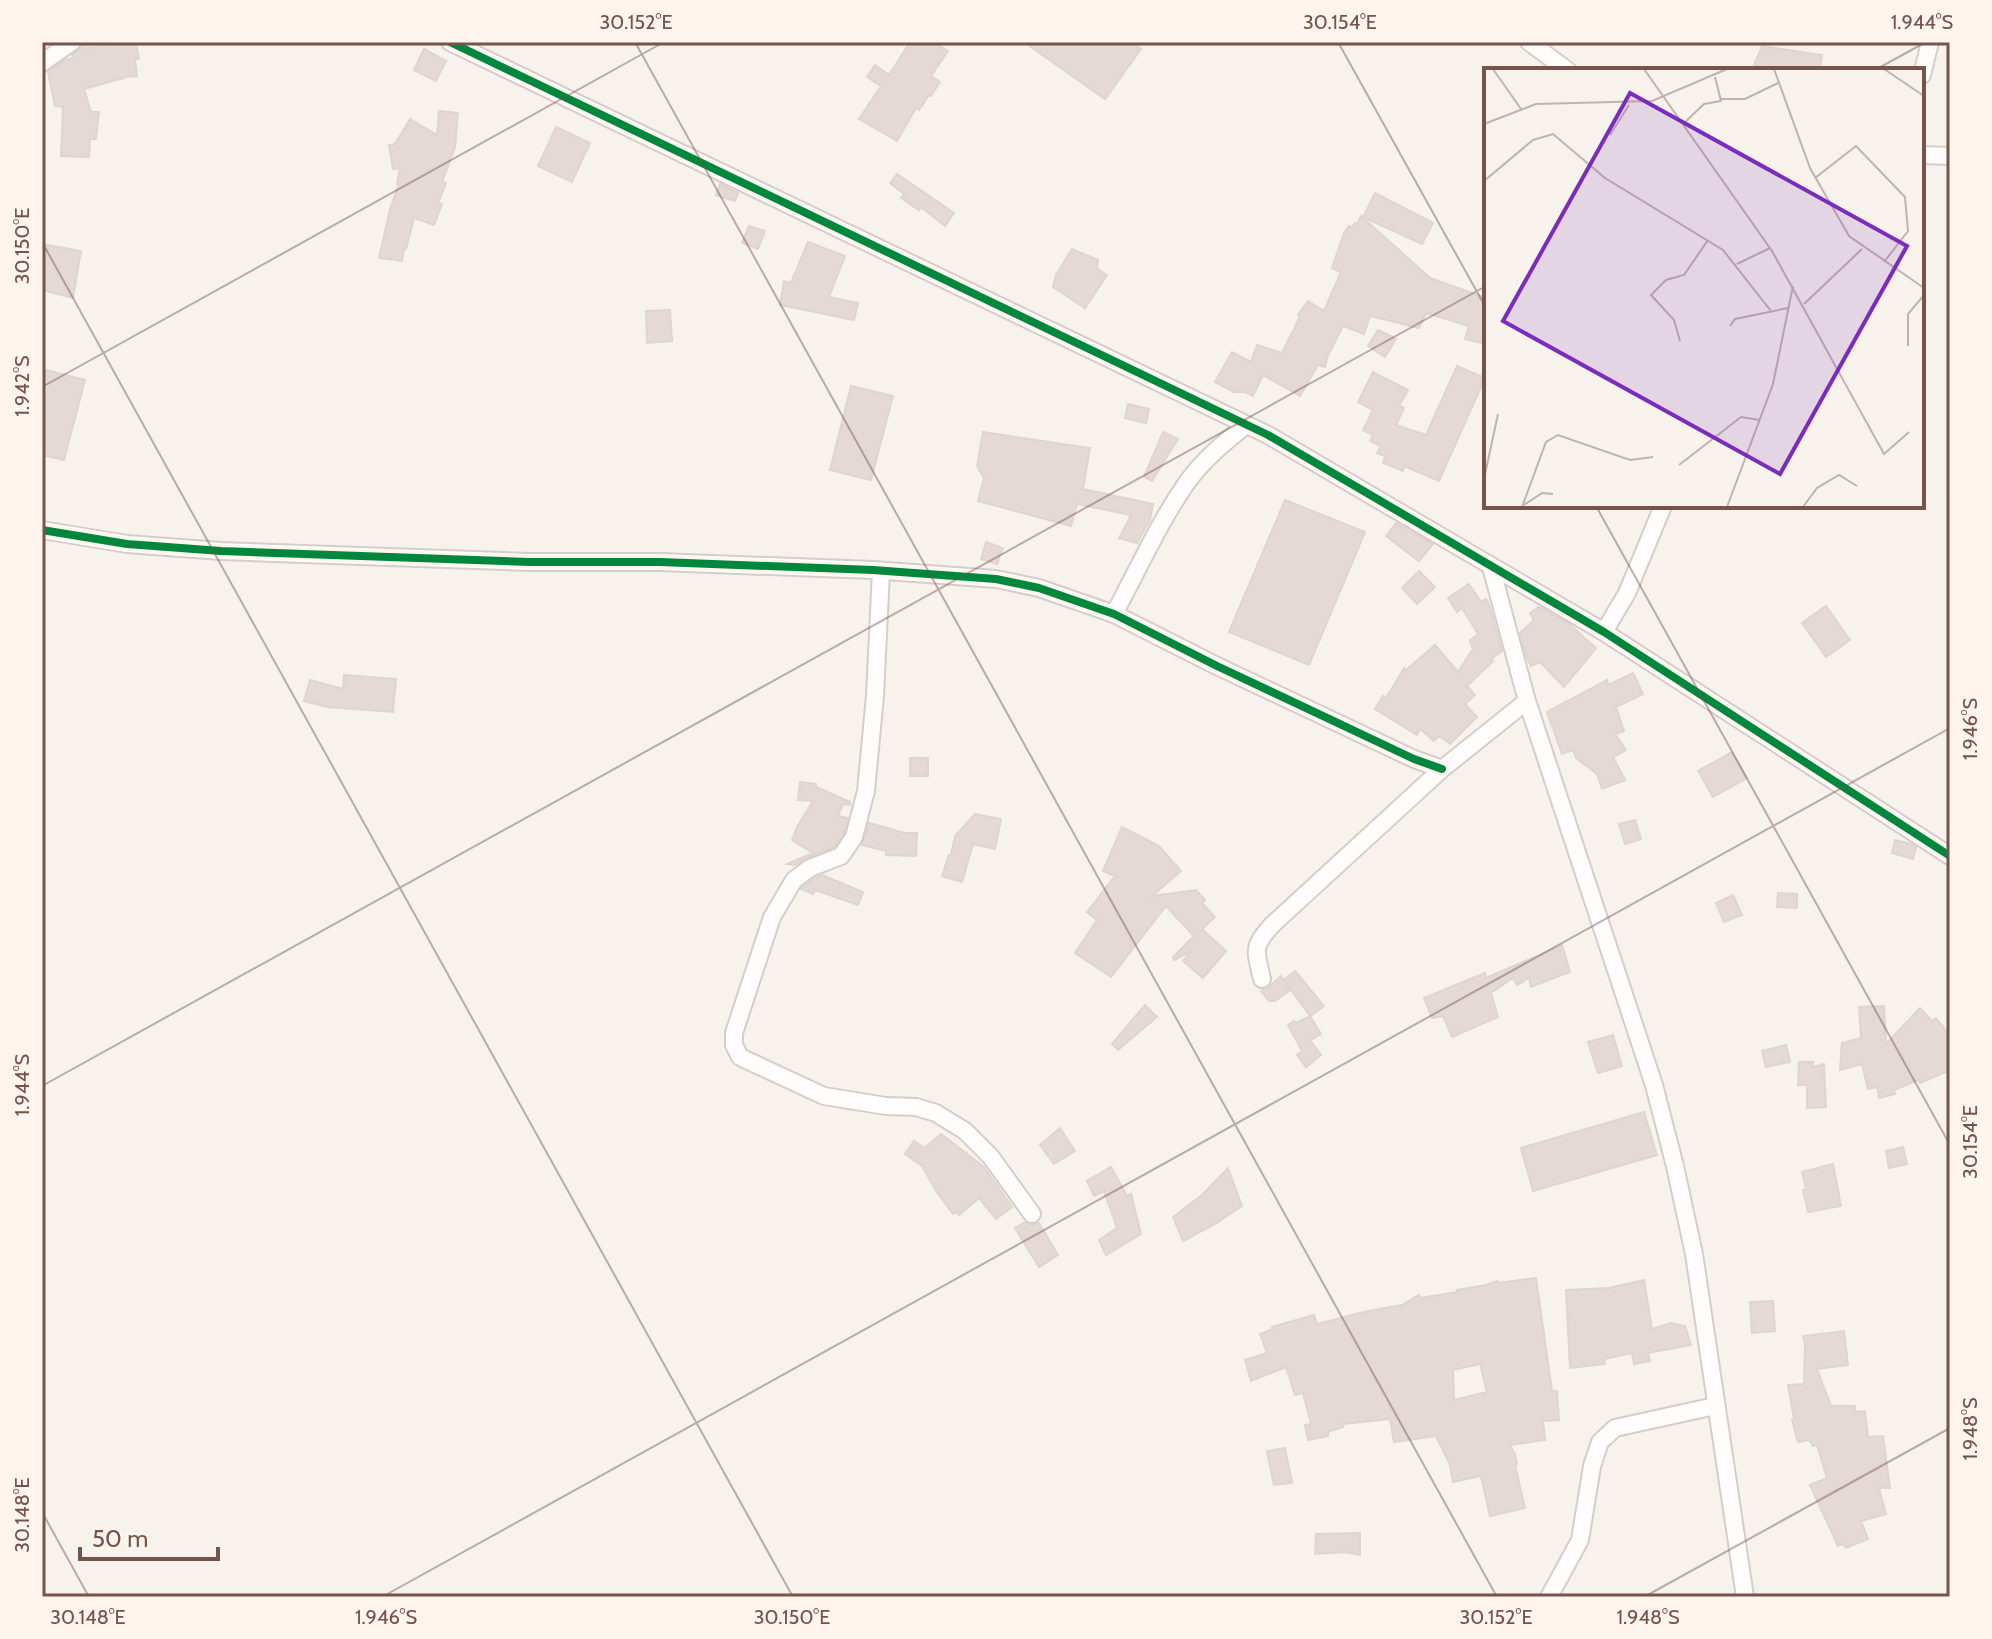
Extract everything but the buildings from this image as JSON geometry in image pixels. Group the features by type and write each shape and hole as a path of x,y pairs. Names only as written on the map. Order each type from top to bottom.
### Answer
{"street":[{"path":"42,63 72,42"},
{"path":"450,42 1268,435 1604,632 1950,856"},
{"path":"1529,42 1564,68"},
{"path":"1924,68 1930,42"},
{"path":"1924,155 1950,156"},
{"path":"1114,614 1189,480 1212,454 1246,425"},
{"path":"1604,632 1627,593 1662,508"},
{"path":"42,530 127,544 221,551 529,562 660,562 996,579 1039,588 1114,614 1231,673 1414,759 1442,769"},
{"path":"1491,567 1527,701 1654,1085 1675,1166 1694,1254 1745,1597"},
{"path":"881,571 875,696 866,791 854,837 841,856 810,868 794,880 772,917 734,1033 734,1045 740,1057 824,1096 886,1106 916,1107 936,1113 965,1131 991,1157 1032,1214"},
{"path":"1262,979 1256,954 1257,941 1273,924 1442,769 1527,701"},
{"path":"1549,1597 1580,1540 1592,1466 1600,1442 1615,1428 1715,1406"}],"cycle path":[{"path":"450,42 1268,435 1604,632 1950,856"},
{"path":"42,530 127,544 221,551 529,562 660,562 873,570 996,579 1039,588 1114,614 1217,666 1414,759 1442,769"}]}
